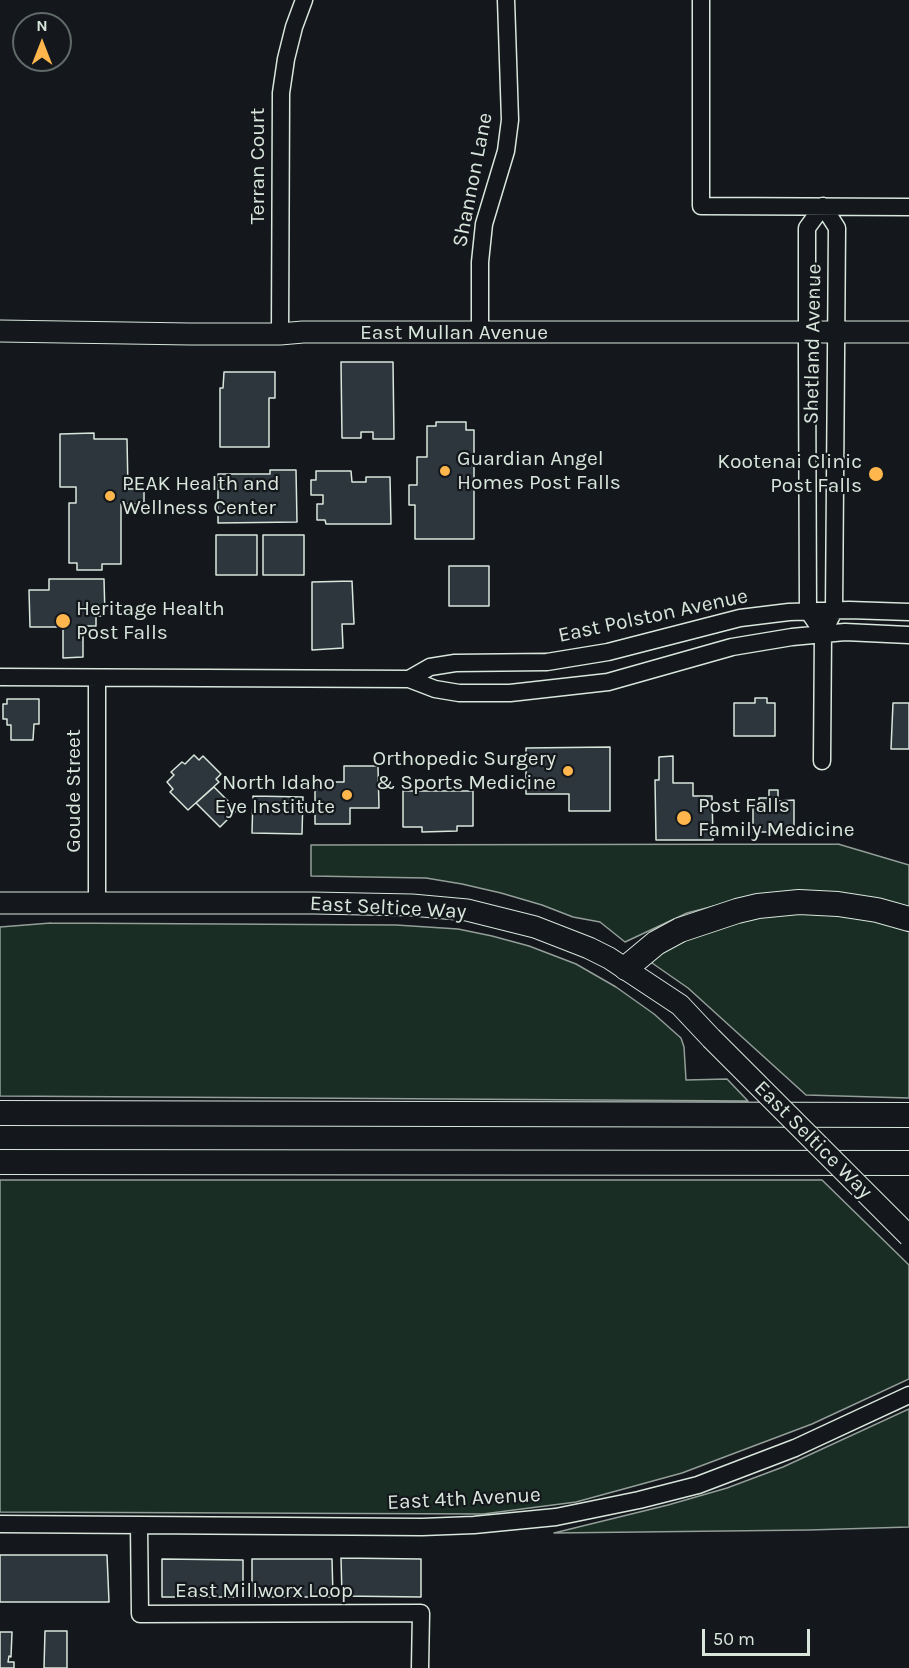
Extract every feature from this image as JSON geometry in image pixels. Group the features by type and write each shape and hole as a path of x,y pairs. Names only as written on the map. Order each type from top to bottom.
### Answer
{"highway":[{"path":"626,968 656,943 680,930 759,906 799,902 838,904 877,910 909,919"},
{"path":"0,1113 909,1115"},
{"path":"0,1162 909,1163"}],"main road":[{"name":"East Mullan Avenue","path":"0,331 280,334 303,332 909,332"},
{"name":"East Seltice Way","path":"0,903 412,904 467,910 535,927 589,948 626,968 680,1005 909,1236"}],"street":[{"name":"Terran Court","path":"280,334 281,93 286,59 304,0"},
{"name":"Shannon Lane","path":"480,333 480,262 484,224 506,151 510,120 506,0"},
{"path":"701,0 701,206 909,207"},
{"name":"Shetland Avenue","path":"808,611 807,228 823,206 837,228 834,611 823,633"},
{"path":"808,611 823,633 822,761"},
{"name":"East Polston Avenue","path":"409,679 430,667 455,663 547,662 609,652 740,618 808,611 909,612"},
{"name":"East Polston Avenue","path":"0,677 409,679 435,689 459,693 521,692 608,682 732,647 823,633 909,635"},
{"name":"Goude Street","path":"97,678 97,903"},
{"name":"East 4th Avenue","path":"0,1524 422,1527 474,1525 556,1517 698,1485 795,1448 909,1395"},
{"name":"East Millworx Loop","path":"139,1525 140,1614 421,1613 420,1668"}],"green space":[{"path":"838,844 909,865 909,909 730,902 687,913 625,942 600,922 573,917 542,905 462,884 426,878 311,876 311,845"},
{"path":"807,912 846,915 909,929 909,1098 806,1095 688,988 652,963 662,942 763,915"},
{"path":"51,923 396,925 458,929 492,936 529,946 576,964 616,987 654,1014 681,1038 684,1047 686,1080 727,1079 748,1101 0,1096 0,927"},
{"path":"0,1180 822,1180 909,1265 909,1379 812,1424 682,1473 576,1502 483,1514 0,1512"},
{"path":"909,1409 909,1527 554,1533 727,1488 783,1467"}],"building":[{"path":"341,362 393,362 394,439 373,439 373,432 361,432 361,438 342,438"},
{"path":"224,372 275,372 275,398 269,398 269,447 220,447 220,388 223,388"},
{"name":"Guardian Angel Homes Post Falls","path":"436,422 466,422 466,430 474,430 474,539 415,539 415,505 409,505 409,485 417,485 417,457 427,457 427,426 436,426"},
{"name":"PEAK Health and Wellness Center","path":"94,433 94,439 127,439 128,489 144,489 144,504 121,504 121,564 102,564 102,570 77,570 77,563 69,563 69,503 76,503 76,487 60,487 60,434"},
{"path":"270,470 296,470 297,522 218,523 218,474 270,474"},
{"path":"316,471 351,471 352,482 366,482 366,477 390,477 391,524 326,524 325,520 317,520 317,504 323,504 323,495 311,495 311,480 316,480"},
{"path":"216,535 257,535 257,575 216,575"},
{"path":"263,535 304,535 304,575 263,575"},
{"path":"449,566 489,566 489,606 449,606"},
{"name":"Heritage Health Post Falls","path":"49,579 104,579 105,616 96,616 96,626 83,626 83,657 63,658 63,627 30,627 29,590 49,590"},
{"path":"352,581 354,624 342,624 343,648 312,650 312,582"},
{"path":"755,698 767,698 767,703 775,703 775,736 734,736 734,703 755,703"},
{"path":"7,699 39,699 39,724 34,724 33,740 11,740 11,725 7,725 7,719 3,719 3,704 7,704"},
{"path":"893,703 909,703 909,749 891,749"},
{"name":"Orthopedic Surgery & Sports Medicine","path":"610,747 610,811 569,811 569,794 526,794 526,748"},
{"path":"194,755 199,760 203,756 221,774 216,779 219,782 188,810 170,792 173,789 167,782 174,775 171,772 182,762 185,764"},
{"name":"Post Falls Family Medicine","path":"673,756 673,783 693,783 693,796 712,796 713,840 656,840 655,780 659,780 659,757"},
{"name":"North Idaho Eye Institute","path":"344,766 378,766 379,808 350,808 350,824 315,824 315,782 344,782"},
{"path":"214,787 237,810 220,827 196,803"},
{"path":"769,790 778,790 778,801 794,800 794,832 753,832 753,804 759,804 759,798 769,798"},
{"path":"403,791 473,791 473,826 457,826 457,831 422,832 422,827 403,827"},
{"path":"253,796 303,797 302,834 252,833"},
{"path":"0,1555 107,1555 109,1602 0,1602"},
{"path":"341,1558 421,1559 421,1597 342,1596"},
{"path":"162,1559 243,1560 243,1597 162,1597"},
{"path":"252,1559 332,1559 333,1597 252,1597"},
{"path":"45,1631 67,1631 67,1668 44,1668"},
{"path":"0,1632 12,1632 11,1657 9,1656 8,1662 14,1662 14,1668 0,1668"}],"place":[{"name":"Guardian Angel Homes Post Falls","path":"445,471"},
{"name":"Kootenai Clinic Post Falls","path":"876,474"},
{"name":"PEAK Health and Wellness Center","path":"110,496"},
{"name":"Heritage Health Post Falls","path":"63,621"},
{"name":"Orthopedic Surgery & Sports Medicine","path":"568,771"},
{"name":"North Idaho Eye Institute","path":"347,795"},
{"name":"Post Falls Family Medicine","path":"684,818"}]}
